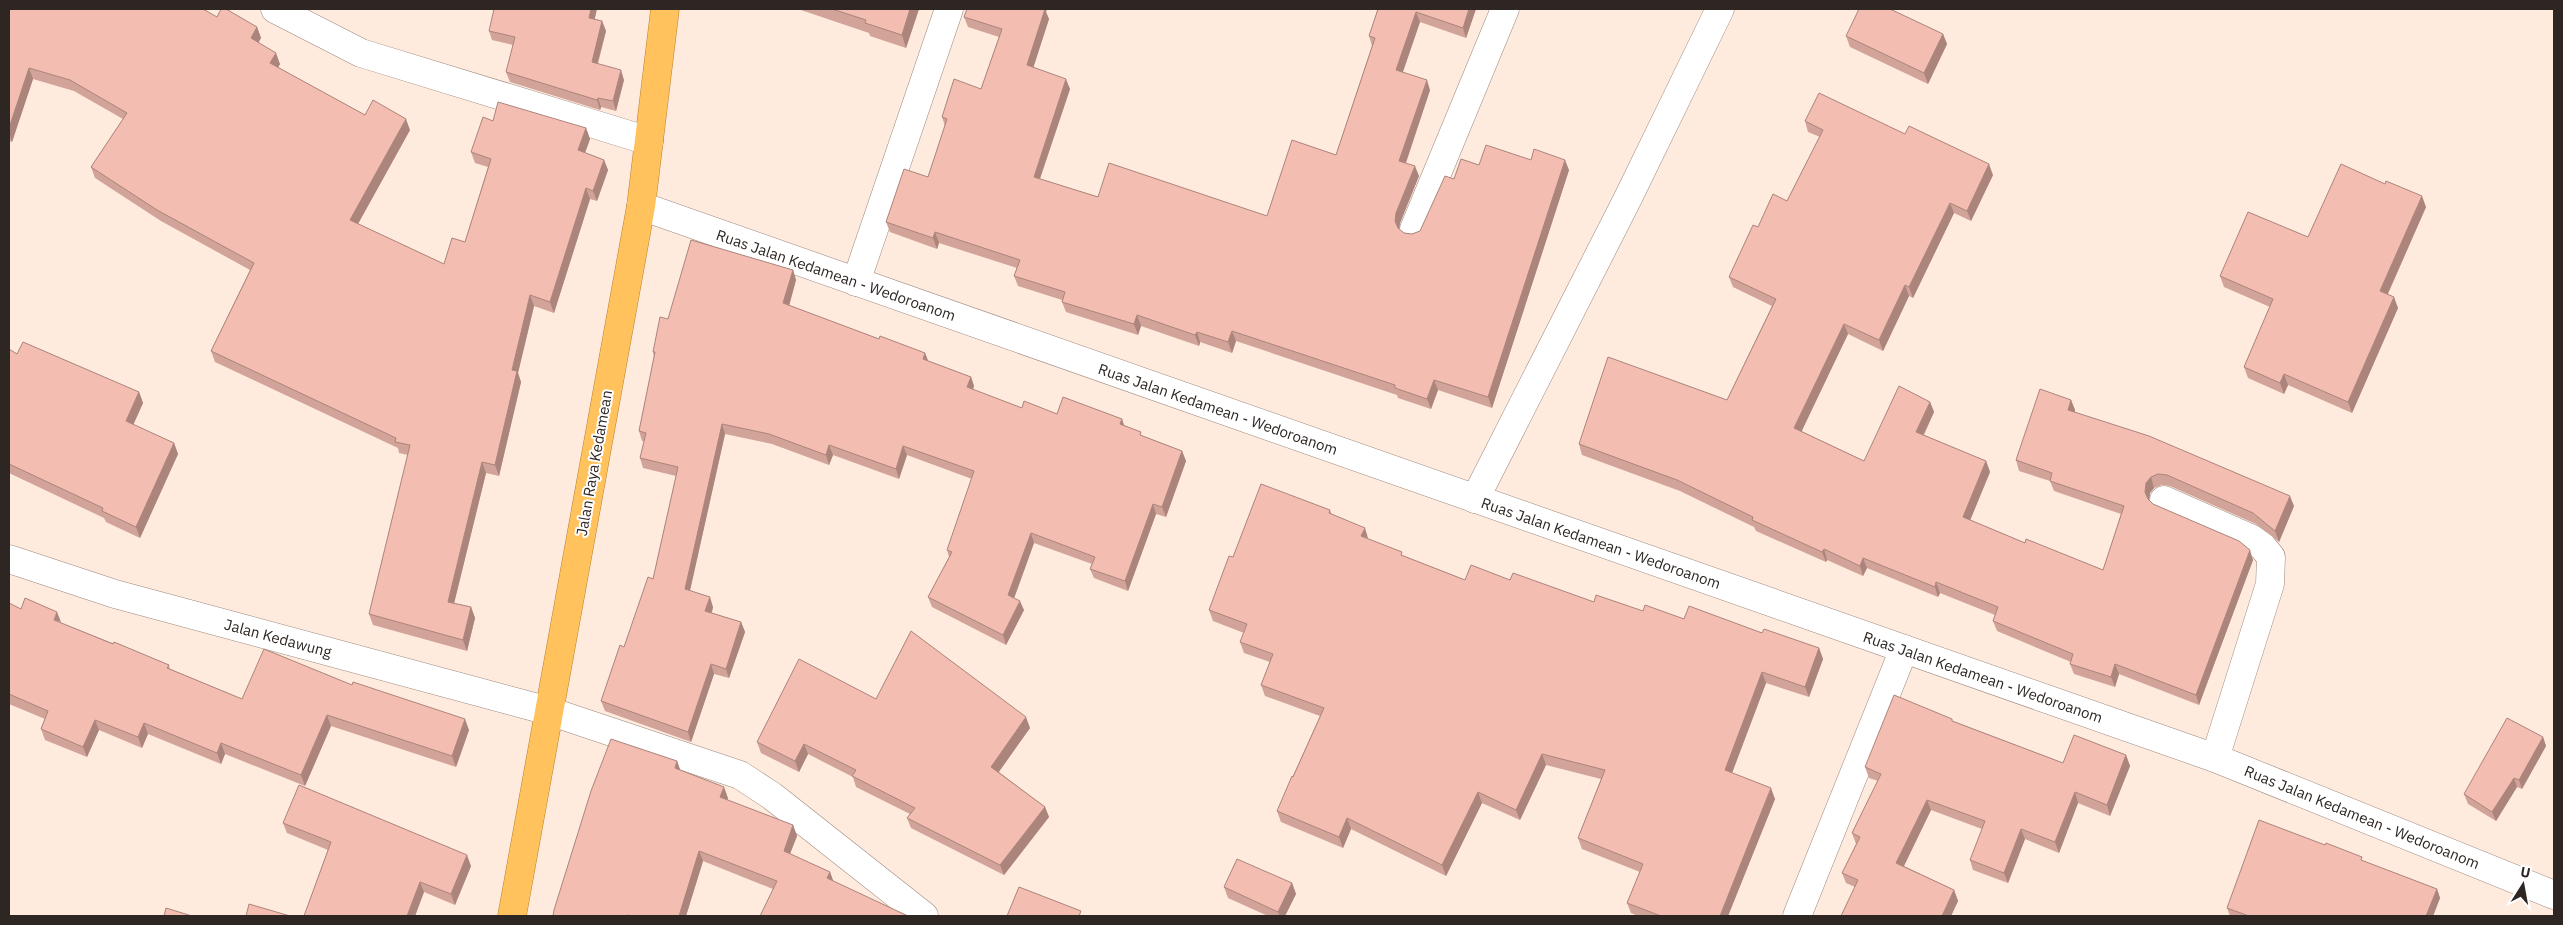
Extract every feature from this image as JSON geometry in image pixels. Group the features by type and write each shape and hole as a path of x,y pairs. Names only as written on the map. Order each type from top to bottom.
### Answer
{"highway":[{"name":"Jalan Raya Kedamean","path":"512,916 641,206 665,9"}],"street":[{"path":"275,9 361,53 648,141"},
{"path":"856,282 948,9"},
{"path":"1414,229 1505,9"},
{"path":"1475,499 1628,198 1720,9"},
{"name":"Ruas Jalan Kedamean - Wedoroanom","path":"641,206 2215,758 2554,895"},
{"path":"2164,500 2250,538 2262,546 2271,557 2270,584 2215,758"},
{"name":"Jalan Kedawung","path":"9,559 115,594 549,711 740,775 772,796 924,916"},
{"path":"1797,916 1904,649"}],"building":[{"path":"9,9 203,9 217,17 221,9 226,9 257,27 251,38 276,53 270,63 365,115 373,100 406,119 350,220 444,264 452,238 465,242 491,159 471,152 483,117 493,121 498,102 586,128 578,150 604,160 593,191 586,188 550,302 530,295 512,370 517,371 495,465 482,462 448,602 471,607 463,640 369,614 410,445 395,442 396,438 211,351 254,263 157,210 91,167 127,113 70,80 29,68 9,128"},
{"path":"494,9 591,9 589,18 602,21 592,62 621,70 613,101 598,98 597,100 506,72 515,37 489,31"},
{"path":"832,9 910,9 902,35 865,23 866,20"},
{"path":"967,9 1045,9 1027,65 1066,79 1034,177 1098,197 1109,163 1267,216 1292,140 1336,155 1375,38 1369,36 1378,9 1469,9 1463,28 1416,12 1396,70 1427,80 1399,161 1415,166 1396,213 1395,221 1398,228 1404,233 1412,234 1420,231 1445,176 1454,179 1461,159 1479,165 1486,145 1531,160 1534,149 1565,160 1488,397 1434,380 1427,399 1395,388 1395,385 1232,331 1228,342 1197,332 1195,335 1137,315 1134,324 1062,302 1065,292 1014,276 1020,260 935,232 933,238 886,222 904,169 928,177 947,119 942,117 954,79 981,89 1002,29 964,17"},
{"path":"1859,9 1890,9 1943,34 1924,73 1846,36"},
{"path":"1819,93 1905,134 1909,126 1989,164 1967,211 1950,203 1909,287 1905,285 1879,340 1844,324 1794,428 1864,461 1899,386 1930,402 1916,432 1986,461 1963,517 2025,543 2026,539 2103,570 2124,506 2050,481 2052,473 2016,460 2040,389 2071,400 2068,410 2149,436 2290,496 2275,531 2253,513 2167,475 2158,474 2151,477 2146,483 2145,492 2153,504 2239,541 2250,550 2196,695 2115,664 2111,677 2070,664 2073,654 1993,621 1998,607 1936,582 1935,587 1863,558 1860,566 1824,549 1822,552 1752,520 1753,517 1677,480 1579,444 1608,357 1727,400 1776,299 1729,277 1753,225 1758,227 1773,194 1787,201 1823,130 1805,121"},
{"path":"2341,164 2385,184 2386,181 2422,196 2380,291 2394,297 2348,402 2284,374 2280,383 2244,367 2273,299 2220,276 2248,212 2308,237"},
{"path":"691,240 793,270 783,303 879,339 880,336 925,353 923,359 971,377 967,387 1022,408 1024,401 1057,414 1063,397 1122,419 1120,424 1141,432 1140,435 1182,451 1162,507 1153,504 1125,581 1090,569 1095,557 1031,533 1008,595 1020,601 1003,635 928,597 952,552 947,550 974,471 903,446 896,469 829,445 826,455 769,434 722,424 685,589 710,597 705,611 741,622 726,669 711,664 688,732 601,701 620,645 624,647 648,577 653,579 678,467 640,458 646,433 639,431 660,317 668,319"},
{"path":"23,342 139,392 126,421 174,443 136,527 102,511 103,508 9,464 9,349 17,354"},
{"path":"1261,484 1330,510 1329,513 1365,528 1361,536 1402,552 1401,555 1465,580 1471,565 1510,580 1513,573 1594,602 1596,595 1643,611 1645,605 1684,619 1689,606 1762,633 1764,629 1819,648 1805,687 1762,672 1725,770 1771,788 1720,916 1661,916 1627,903 1643,864 1578,838 1605,770 1542,754 1516,810 1478,792 1442,865 1347,818 1339,837 1277,811 1324,708 1261,685 1273,654 1240,642 1247,624 1209,610 1229,556 1233,557"},
{"path":"25,598 57,612 54,620 169,665 167,668 242,699 264,649 352,685 353,682 465,719 452,756 327,715 301,775 221,743 217,753 144,723 138,737 95,720 83,747 41,729 48,711 9,694 9,603 21,609"},
{"path":"911,631 1026,717 991,767 1045,807 1000,865 907,818 915,808 852,776 856,770 804,744 795,761 757,742 799,659 876,699"},
{"path":"1894,695 1952,719 1952,721 2063,763 2074,735 2126,755 2107,805 2075,792 2055,842 2021,829 2004,873 1970,860 1985,821 1927,800 1896,863 1954,890 1942,916 1841,916 1858,880 1842,873 1860,837 1852,833 1881,774 1865,767"},
{"path":"2507,718 2543,737 2519,780 2514,778 2492,812 2464,794"},
{"path":"611,739 677,761 675,768 724,787 720,797 793,825 784,851 830,872 827,878 908,916 760,916 777,881 699,851 679,916 553,916 591,791"},
{"path":"299,785 467,855 451,894 420,882 407,916 304,916 331,842 283,823"},
{"path":"2259,820 2325,845 2326,843 2362,857 2361,860 2437,889 2426,916 2249,916 2227,908"},
{"path":"1237,859 1292,883 1278,912 1224,887"},
{"path":"1019,887 1081,911 1079,916 1007,916"},
{"path":"249,904 290,916 246,916"},
{"path":"166,908 192,916 164,916"}]}
